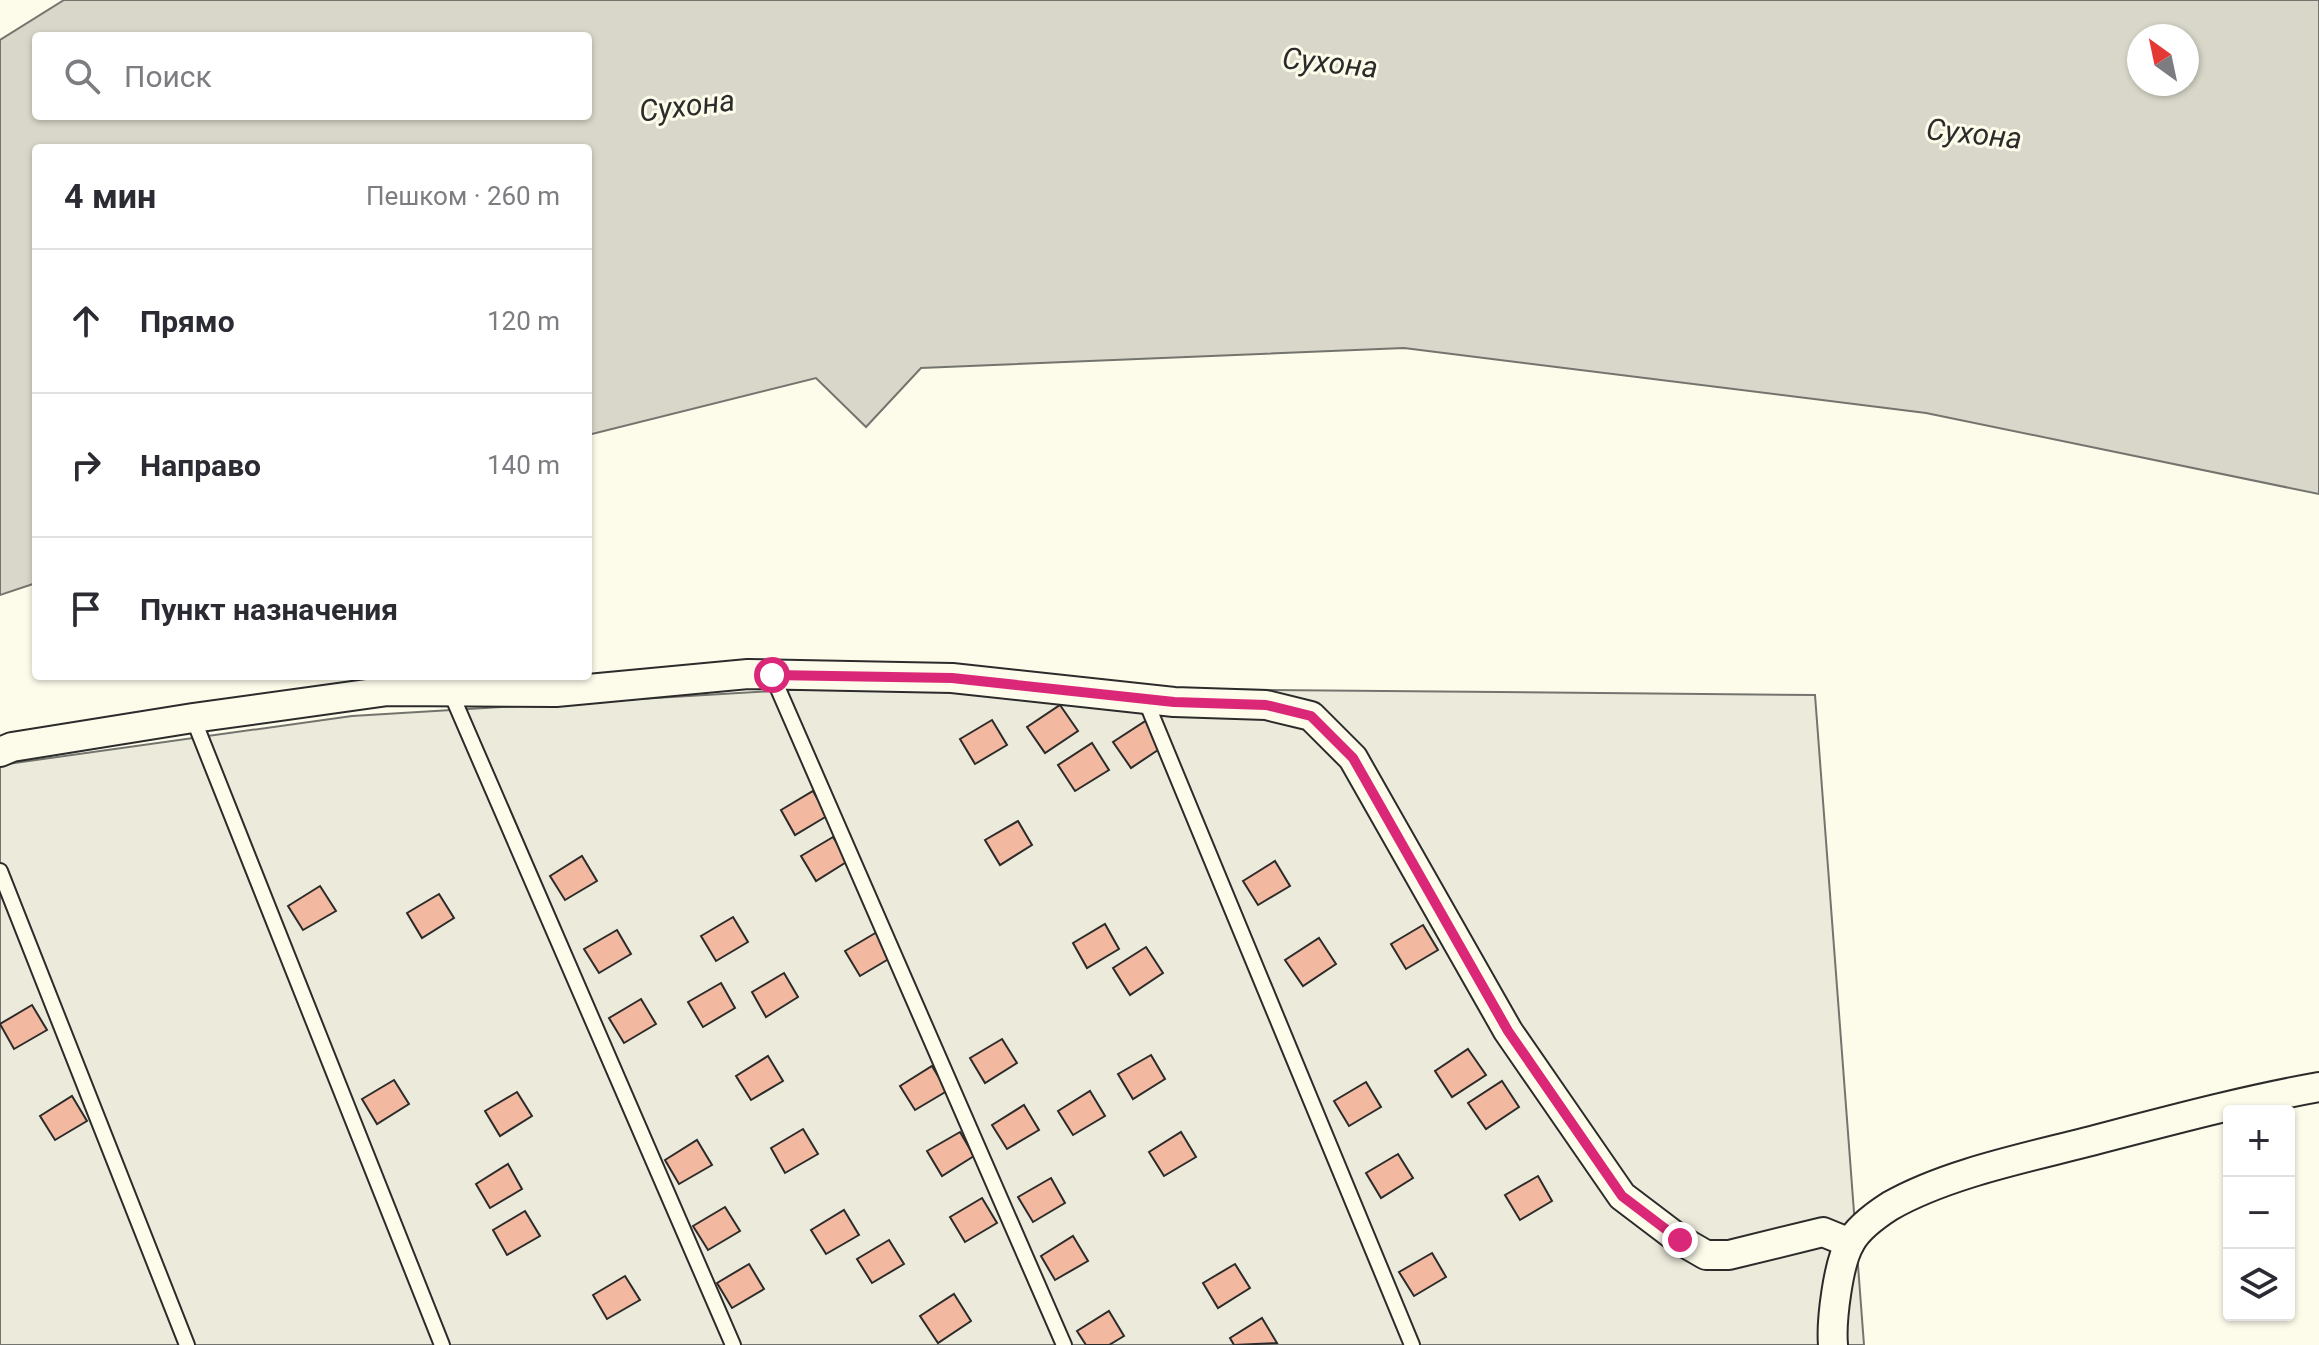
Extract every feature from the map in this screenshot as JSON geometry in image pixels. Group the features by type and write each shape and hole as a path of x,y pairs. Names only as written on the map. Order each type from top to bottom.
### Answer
{"street":[{"path":"0,752 12,747 193,718 388,691 556,692 748,674 952,678 1145,699 1266,705 1311,716 1353,758 1508,1031 1622,1196 1680,1240 1706,1255 1729,1255 1823,1232 1850,1243"},
{"path":"1833,1345 1835,1303 1850,1243 1873,1218 1891,1206 1930,1188 2019,1159 2260,1098 2319,1087"}],"lane":[{"path":"772,675 1064,1345"},
{"path":"450,691 733,1345"},
{"path":"1145,699 1412,1345"},
{"path":"193,718 442,1345"},
{"path":"0,871 187,1345"}],"shaded area":[{"path":"857,686 1815,695 1864,1345 0,1345 0,765 352,716"}],"water":[{"name":"Сухона","path":"64,0 2319,0 2319,494 1926,413 1404,348 921,368 866,427 816,378 592,434 592,144 32,144 32,584 0,595 0,40"}],"building":[{"path":"1060,705 1078,731 1045,753 1027,727"},
{"path":"992,720 1007,745 975,764 960,739"},
{"path":"1147,720 1164,746 1131,768 1113,742"},
{"path":"1092,743 1109,770 1075,791 1058,765"},
{"path":"813,791 827,816 795,835 781,810"},
{"path":"1018,821 1032,845 1000,865 985,840"},
{"path":"833,837 848,861 816,881 801,856"},
{"path":"582,856 597,881 565,900 550,876"},
{"path":"1275,861 1290,886 1258,905 1243,881"},
{"path":"320,886 336,911 303,930 288,906"},
{"path":"439,894 454,918 422,938 407,913"},
{"path":"733,917 748,942 716,961 701,936"},
{"path":"1105,924 1119,949 1087,968 1073,943"},
{"path":"1423,925 1438,950 1406,969 1391,944"},
{"path":"617,930 631,954 599,973 584,949"},
{"path":"877,932 892,957 860,976 845,951"},
{"path":"1319,938 1336,964 1303,986 1285,960"},
{"path":"1146,947 1163,973 1130,995 1113,968"},
{"path":"784,973 798,997 766,1017 752,992"},
{"path":"721,983 735,1008 703,1027 688,1002"},
{"path":"641,999 656,1024 624,1043 609,1018"},
{"path":"32,1005 47,1030 14,1049 0,1024"},
{"path":"1002,1039 1017,1063 985,1083 970,1058"},
{"path":"1468,1049 1486,1075 1452,1097 1435,1071"},
{"path":"1151,1055 1165,1079 1133,1099 1118,1074"},
{"path":"768,1056 783,1081 751,1100 736,1076"},
{"path":"932,1066 947,1091 915,1110 900,1086"},
{"path":"394,1080 409,1104 377,1124 362,1099"},
{"path":"1502,1081 1519,1107 1486,1129 1468,1103"},
{"path":"1366,1082 1381,1107 1349,1126 1334,1101"},
{"path":"1090,1091 1105,1116 1073,1135 1058,1111"},
{"path":"517,1092 532,1116 500,1136 485,1111"},
{"path":"72,1096 87,1121 55,1140 40,1116"},
{"path":"1024,1105 1039,1130 1007,1149 992,1125"},
{"path":"803,1129 818,1154 785,1173 771,1148"},
{"path":"960,1132 974,1156 942,1176 927,1151"},
{"path":"1181,1132 1196,1157 1164,1176 1149,1152"},
{"path":"697,1140 712,1165 679,1184 665,1160"},
{"path":"1398,1154 1413,1178 1381,1198 1366,1173"},
{"path":"508,1164 522,1189 490,1208 476,1184"},
{"path":"1538,1176 1552,1201 1520,1220 1505,1195"},
{"path":"1051,1178 1065,1203 1033,1222 1018,1197"},
{"path":"982,1198 997,1223 965,1242 950,1217"},
{"path":"725,1207 740,1231 708,1250 693,1226"},
{"path":"844,1210 859,1235 826,1254 811,1230"},
{"path":"525,1211 540,1236 507,1255 493,1230"},
{"path":"1073,1236 1088,1261 1055,1280 1041,1256"},
{"path":"889,1240 904,1264 872,1283 857,1259"},
{"path":"1432,1253 1446,1277 1414,1296 1399,1272"},
{"path":"749,1264 764,1289 732,1308 717,1283"},
{"path":"1235,1264 1250,1288 1218,1308 1203,1283"},
{"path":"625,1276 640,1300 607,1319 593,1295"},
{"path":"954,1294 971,1321 938,1343 920,1316"},
{"path":"1109,1311 1124,1336 1109,1345 1086,1345 1077,1331"},
{"path":"1262,1318 1277,1343 1234,1345 1230,1338"}],"route":[{"path":"772,675 952,678 1174,702 1266,705 1311,716 1353,758 1508,1031 1622,1196 1680,1240"}]}
